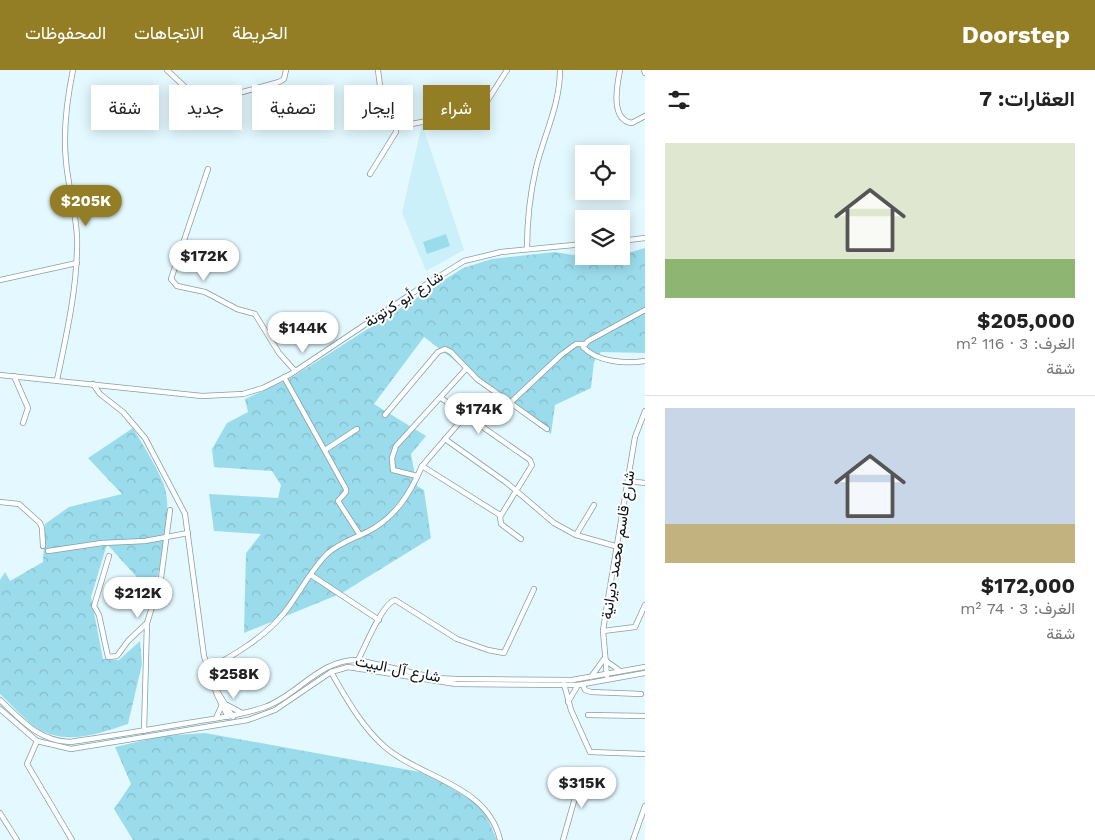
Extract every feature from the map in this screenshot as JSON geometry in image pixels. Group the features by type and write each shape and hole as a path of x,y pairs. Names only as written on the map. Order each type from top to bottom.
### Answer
{"street":[{"path":"56,380 70,318 77,263 77,233 71,201 65,144 73,70"},
{"path":"167,70 202,102 279,82 284,80 286,70"},
{"path":"378,70 380,85"},
{"path":"413,124 427,121 468,126 477,117 507,70"},
{"path":"527,249 527,233 536,170 552,120 560,70"},
{"path":"620,70 617,101 620,115 623,120 632,123 645,116"},
{"path":"370,174 395,130"},
{"path":"208,169 171,279 177,286 205,292 237,309 255,314 278,353 295,371"},
{"path":"630,240 645,238"},
{"name":"شارع أبو كرتونة","path":"0,375 220,396 255,391 295,371 460,264 491,254 575,245"},
{"path":"0,280 77,263"},
{"path":"510,403 561,355 576,344 584,344 645,310"},
{"path":"584,344 585,349 601,359 632,362 645,360"},
{"path":"385,415 441,350 451,352 466,369 547,429"},
{"path":"417,476 392,470 394,450 466,369"},
{"path":"14,376 28,408 23,423"},
{"path":"284,377 347,491 338,501 360,535"},
{"path":"93,384 100,394 124,412 145,438 183,511 188,532 198,624 208,670 216,690 234,723"},
{"path":"441,398 465,416 494,433 530,460 532,465 518,491 500,515 501,524 522,539"},
{"name":"شارع قاسم محمد ديرانية","path":"608,680 603,632 615,546 629,480 635,438 645,411"},
{"path":"208,670 233,655 272,625 286,610 311,574 333,549 380,525 391,516 407,495 422,466 465,416"},
{"path":"325,450 358,429"},
{"path":"445,439 518,491 554,523 576,535 615,546"},
{"path":"422,466 500,515"},
{"path":"629,480 645,483"},
{"path":"0,502 19,504 40,523 43,546"},
{"path":"576,535 594,505"},
{"path":"144,731 147,624 161,581 170,510"},
{"path":"48,551 102,543 145,541 188,532"},
{"path":"108,556 94,606 101,620 106,654 110,657 117,656 133,636 147,624"},
{"path":"311,574 379,620"},
{"path":"358,660 390,602 397,601 457,639 502,654 508,650 534,589"},
{"path":"603,632 635,627 645,605"},
{"path":"590,677 605,659 620,671"},
{"name":"شارع آل البيت","path":"0,700 39,734 59,742 144,731 243,713 272,704 331,666 358,660 436,678 580,685 645,673"},
{"name":"شارع آل البيت","path":"0,709 37,741 51,746 71,749 234,723 275,710 331,672 358,667 436,683 564,683 645,667"},
{"path":"331,672 362,720 383,746 404,760 473,798 490,818 500,840"},
{"path":"564,683 568,702 590,752 645,754"},
{"path":"568,702 580,685 585,690 591,692 641,694"},
{"path":"224,704 243,713"},
{"path":"216,718 224,704"},
{"path":"588,715 645,716"},
{"path":"37,741 27,764 72,840"},
{"path":"562,840 582,773"},
{"path":"633,840 645,806"},
{"path":"0,813 17,840"}],"shaded area":[{"path":"422,124 464,250 426,271 402,213"}],"green space":[{"path":"446,234 450,246 427,254 423,242"},
{"path":"645,248 645,353 601,352 594,362 591,388 555,405 551,434 424,337 374,404 426,436 411,454 417,486 424,490 431,538 342,593 244,633 246,553 261,534 214,531 209,494 278,498 281,485 272,471 214,467 212,449 227,423 248,412 245,399 291,378 463,268 492,259 555,252 575,255 575,265 630,265 630,252"},
{"path":"133,428 157,470 167,497 165,540 153,595 107,544 91,597 103,659 119,660 140,641 142,664 128,724 93,735 81,737 57,736 34,726 0,694 0,580 5,572 10,581 43,562 45,524 69,507 122,494 88,458"},
{"path":"205,733 426,773 482,806 497,840 133,840 114,809 131,784 115,747 163,736"}]}
